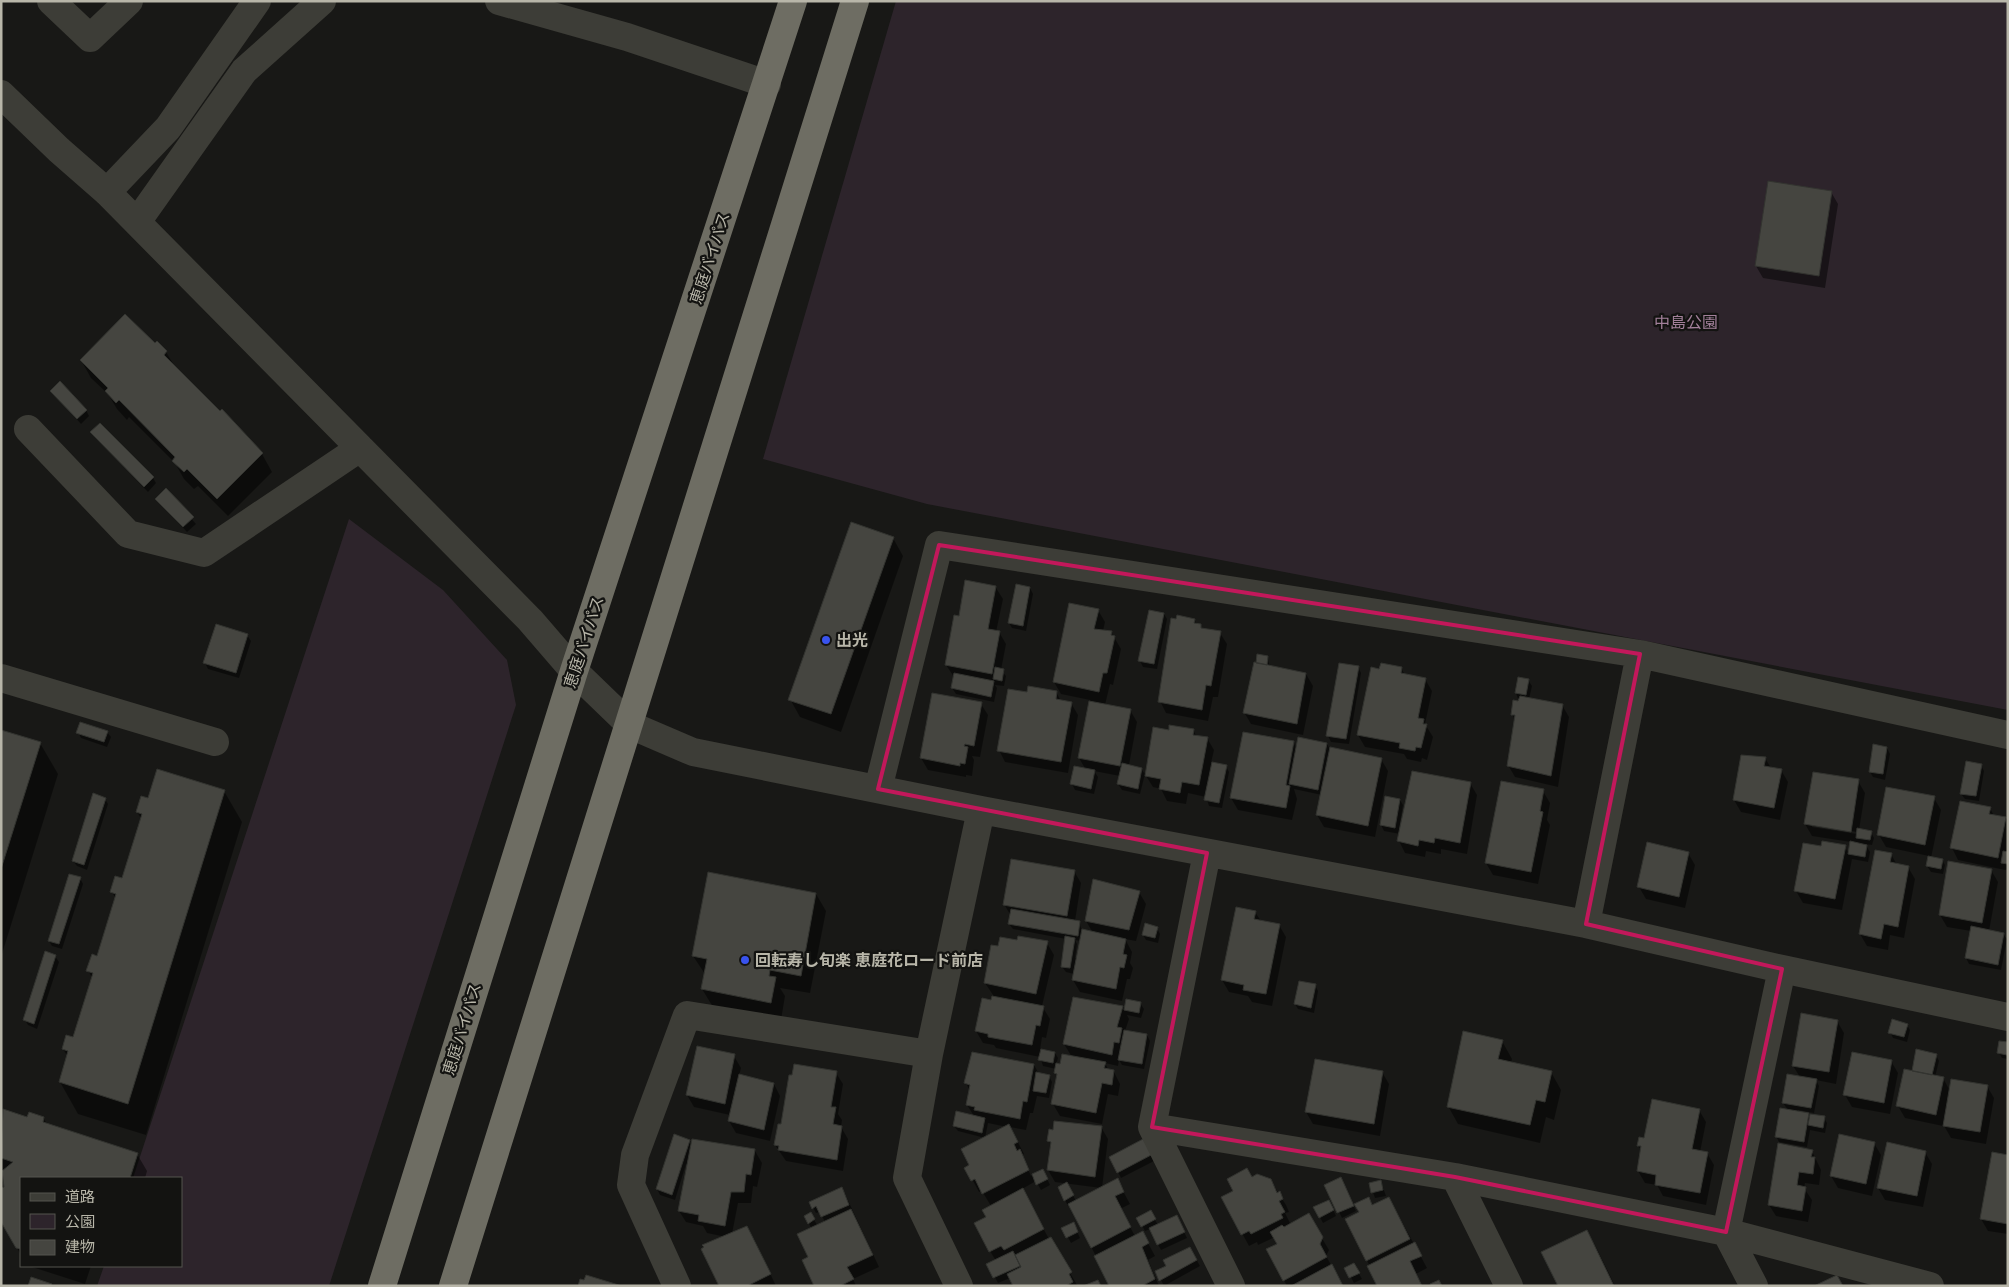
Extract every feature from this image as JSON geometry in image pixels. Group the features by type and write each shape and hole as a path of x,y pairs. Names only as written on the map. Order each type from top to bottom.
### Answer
{"highway":[{"name":"恵庭バイパス","path":"382,1286 574,671 793,1"},
{"path":"454,1286 600,812 630,725 664,608 855,1"}],"street":[{"path":"51,1 90,38 129,1"},
{"path":"107,192 168,128 257,1"},
{"path":"137,222 244,71 322,1"},
{"path":"499,1 627,36 767,84"},
{"path":"1,94 137,222 530,620 574,671 630,725 693,752 981,810 1586,924 1782,969 2008,1017"},
{"path":"28,429 128,534 204,553 360,448"},
{"path":"878,789 939,545 1640,654 2008,736"},
{"path":"1586,924 1640,654"},
{"path":"1,678 215,742"},
{"path":"959,1286 907,1178 929,1054 981,810"},
{"path":"1207,853 1152,1127 1231,1286"},
{"path":"1754,1286 1726,1232 1782,969"},
{"path":"677,1286 631,1185 635,1155 687,1014 929,1054"},
{"path":"1152,1127 1455,1177 1726,1232 1930,1286"},
{"path":"1455,1177 1509,1286"}],"highlighted area":[{"path":"939,545 1640,654 1586,924 1782,969 1726,1232 1455,1177 1152,1127 1207,853 878,789"}],"green space":[{"name":"中島公園","path":"896,1 2008,1 2008,710 927,504 763,459"},
{"path":"349,519 443,590 507,660 516,705 329,1286 97,1286 104,1267 182,1267 182,1177 133,1177"}],"building":[{"path":"1768,181 1832,191 1819,276 1755,266"},
{"path":"125,314 155,343 157,341 167,351 164,355 220,411 222,409 263,453 217,499 187,469 184,472 172,461 175,457 119,400 116,403 105,391 108,388 80,360"},
{"path":"60,381 87,410 77,419 50,391"},
{"path":"100,423 154,477 144,487 90,432"},
{"path":"166,488 194,517 183,527 155,499"},
{"path":"851,522 894,537 831,714 788,700"},
{"path":"965,580 996,586 988,629 1000,631 992,674 945,665 954,615 959,616"},
{"path":"1016,584 1030,587 1023,626 1008,623"},
{"path":"1069,603 1099,609 1094,629 1112,631 1111,635 1115,636 1107,673 1103,673 1099,692 1053,682"},
{"path":"1149,610 1164,613 1154,664 1138,661"},
{"path":"1177,615 1195,619 1194,623 1201,624 1201,628 1221,631 1211,686 1206,685 1202,710 1158,702 1171,618 1176,619"},
{"path":"216,624 248,634 236,673 203,663"},
{"path":"1257,654 1268,656 1267,665 1256,663"},
{"path":"1254,662 1306,673 1297,724 1243,713"},
{"path":"1339,663 1359,666 1346,739 1326,736"},
{"path":"1381,663 1402,667 1401,673 1426,678 1418,718 1424,719 1423,724 1427,724 1421,748 1416,747 1415,751 1399,748 1400,743 1357,735 1371,667 1379,669"},
{"path":"995,667 1004,669 1002,681 993,679"},
{"path":"954,673 994,681 991,697 951,688"},
{"path":"1518,677 1529,679 1526,695 1515,693"},
{"path":"1028,686 1057,691 1056,699 1072,702 1061,762 997,751 1008,689 1027,692"},
{"path":"932,693 982,702 974,746 965,744 964,746 968,747 965,764 960,763 960,766 920,758"},
{"path":"1520,696 1563,704 1551,776 1507,766 1515,715 1511,715 1513,700 1518,701"},
{"path":"1089,701 1131,709 1120,766 1078,758"},
{"path":"80,722 108,731 104,742 76,733"},
{"path":"1169,725 1194,729 1193,735 1208,737 1199,785 1182,782 1180,793 1159,789 1161,779 1145,776 1153,727 1169,730"},
{"path":"1,730 41,742 1,869"},
{"path":"1243,732 1294,741 1286,785 1290,786 1286,808 1230,798"},
{"path":"1298,737 1327,743 1318,790 1289,784"},
{"path":"1873,744 1887,747 1883,774 1869,772"},
{"path":"1330,747 1382,758 1368,826 1316,815"},
{"path":"1741,755 1766,757 1764,766 1782,769 1774,808 1733,800"},
{"path":"1966,761 1982,764 1976,796 1960,794"},
{"path":"1212,762 1227,765 1219,803 1204,800"},
{"path":"1122,763 1142,768 1138,789 1117,784"},
{"path":"1074,766 1095,770 1091,789 1070,784"},
{"path":"157,769 225,790 128,1104 59,1082 68,1051 62,1049 66,1035 73,1037 93,973 86,971 92,954 97,956 116,894 110,892 115,876 122,878 142,814 136,812 141,796 148,798"},
{"path":"1412,771 1471,782 1460,843 1435,838 1434,843 1419,840 1418,846 1397,841"},
{"path":"1813,772 1859,779 1851,832 1804,824"},
{"path":"1501,781 1544,789 1540,811 1543,812 1531,872 1485,863"},
{"path":"1886,787 1935,796 1925,845 1877,835"},
{"path":"93,793 106,798 84,865 72,861"},
{"path":"1385,796 1400,799 1395,828 1380,825"},
{"path":"1960,801 1991,807 1989,814 2006,817 1998,858 1950,848"},
{"path":"1857,828 1872,831 1870,840 1856,838"},
{"path":"1822,841 1846,845 1835,899 1794,891 1803,843 1821,846"},
{"path":"1850,841 1867,845 1865,857 1848,854"},
{"path":"1647,842 1689,852 1679,897 1637,887"},
{"path":"1875,850 1892,853 1890,862 1909,866 1898,927 1884,924 1881,939 1859,934"},
{"path":"2003,851 2008,852 2008,864 2001,863"},
{"path":"1928,856 1943,859 1941,869 1926,866"},
{"path":"1011,859 1075,870 1067,916 1003,905"},
{"path":"1948,861 1992,869 1982,923 1939,915"},
{"path":"708,872 816,893 801,976 770,970 769,976 776,977 771,1003 701,989 707,959 692,956"},
{"path":"69,874 81,877 59,944 48,941"},
{"path":"1093,879 1140,891 1129,930 1085,921"},
{"path":"1236,907 1256,911 1254,919 1280,924 1266,994 1243,990 1244,985 1221,980"},
{"path":"1011,909 1080,921 1078,936 1008,924"},
{"path":"1145,923 1158,927 1155,938 1142,935"},
{"path":"1971,926 2004,933 1998,965 1965,958"},
{"path":"1082,929 1126,939 1123,954 1127,955 1124,968 1120,967 1116,989 1072,980"},
{"path":"1018,936 1048,941 1036,994 984,983 991,945 998,946 1000,937 1017,940"},
{"path":"1065,936 1075,938 1070,968 1061,967"},
{"path":"45,951 56,955 34,1024 23,1020"},
{"path":"1299,981 1316,984 1311,1008 1294,1004"},
{"path":"992,996 1044,1006 1040,1026 1036,1025 1032,1045 988,1037 988,1034 975,1031 982,998 991,1000"},
{"path":"1073,997 1123,1006 1117,1027 1122,1028 1119,1043 1114,1042 1112,1055 1063,1044"},
{"path":"1126,999 1141,1002 1139,1013 1124,1010"},
{"path":"1801,1013 1838,1020 1829,1072 1792,1066"},
{"path":"1892,1019 1908,1024 1904,1037 1888,1033"},
{"path":"1124,1030 1147,1034 1142,1064 1118,1060"},
{"path":"1463,1031 1503,1040 1498,1059 1552,1071 1545,1102 1536,1100 1530,1125 1447,1107"},
{"path":"1999,1041 2008,1042 2007,1055 1997,1053"},
{"path":"697,1046 735,1054 725,1104 686,1095"},
{"path":"1041,1049 1055,1052 1053,1063 1038,1060"},
{"path":"1916,1049 1937,1054 1932,1075 1912,1071"},
{"path":"972,1052 1034,1064 1027,1102 1023,1101 1020,1119 974,1110 975,1107 966,1105 970,1085 964,1083"},
{"path":"1852,1052 1892,1060 1884,1103 1843,1095"},
{"path":"1062,1054 1106,1062 1104,1068 1114,1070 1112,1085 1102,1083 1096,1113 1051,1104 1057,1074 1054,1073 1056,1063 1060,1064"},
{"path":"1315,1059 1383,1071 1374,1124 1305,1112"},
{"path":"794,1064 837,1071 831,1107 836,1107 833,1124 842,1126 837,1160 778,1150 779,1146 774,1145 778,1124 781,1124 789,1075 792,1075"},
{"path":"1904,1069 1944,1077 1936,1115 1896,1106"},
{"path":"1036,1072 1050,1075 1046,1093 1033,1091"},
{"path":"739,1074 774,1083 764,1130 728,1121"},
{"path":"1787,1074 1817,1079 1811,1108 1782,1103"},
{"path":"1951,1079 1988,1085 1980,1132 1943,1126"},
{"path":"1652,1099 1700,1109 1692,1149 1708,1152 1700,1193 1655,1185 1656,1175 1637,1171 1641,1146 1637,1146 1639,1137 1644,1138"},
{"path":"1780,1108 1809,1113 1804,1142 1775,1137"},
{"path":"3,1109 27,1117 29,1112 44,1117 43,1122 138,1153 130,1177 20,1177 20,1249 16,1248 1,1222 1,1188 4,1187 2,1171 13,1162 1,1158"},
{"path":"956,1111 985,1118 982,1133 953,1126"},
{"path":"1810,1114 1825,1116 1823,1128 1808,1125"},
{"path":"1054,1121 1102,1126 1095,1177 1047,1170 1051,1142 1047,1141 1049,1129 1053,1130"},
{"path":"1009,1124 1018,1142 1014,1144 1017,1151 1020,1149 1029,1170 982,1194 975,1179 971,1181 964,1168 969,1165 961,1149"},
{"path":"674,1134 690,1140 672,1195 656,1189"},
{"path":"1839,1134 1875,1142 1866,1184 1830,1176"},
{"path":"1145,1138 1153,1154 1117,1173 1109,1157"},
{"path":"692,1139 755,1149 751,1175 746,1174 744,1192 731,1192 725,1226 698,1221 699,1215 678,1211"},
{"path":"1887,1142 1926,1151 1917,1196 1877,1188"},
{"path":"1778,1143 1813,1150 1811,1157 1815,1157 1813,1174 1799,1172 1797,1185 1806,1187 1802,1211 1768,1205"},
{"path":"1992,1152 2008,1155 2008,1224 1980,1219"},
{"path":"1247,1168 1252,1177 1257,1174 1271,1179 1277,1193 1280,1191 1283,1199 1279,1201 1285,1212 1281,1214 1283,1218 1251,1234 1249,1231 1241,1235 1221,1197 1233,1191 1227,1179"},
{"path":"1043,1169 1048,1179 1036,1185 1032,1174"},
{"path":"1341,1177 1354,1206 1337,1213 1324,1185"},
{"path":"1118,1178 1124,1192 1115,1196 1131,1227 1091,1248 1068,1204"},
{"path":"1381,1180 1383,1190 1371,1193 1369,1183"},
{"path":"1067,1182 1074,1195 1064,1201 1058,1187"},
{"path":"842,1187 849,1205 821,1217 816,1206 812,1209 809,1202"},
{"path":"1023,1188 1044,1229 1004,1250 1001,1246 989,1252 974,1223 986,1217 982,1210"},
{"path":"1369,1197 1372,1205 1389,1197 1410,1239 1366,1261 1345,1219 1359,1212 1354,1204"},
{"path":"1329,1200 1334,1210 1319,1218 1313,1207"},
{"path":"851,1209 873,1255 847,1267 854,1279 840,1286 814,1286 802,1260 808,1257 797,1234"},
{"path":"1151,1210 1156,1219 1141,1227 1136,1218"},
{"path":"811,1212 815,1219 808,1224 804,1216"},
{"path":"1309,1213 1323,1237 1320,1244 1327,1257 1283,1281 1266,1249 1277,1244 1270,1232 1282,1225 1284,1227"},
{"path":"1177,1215 1185,1232 1157,1245 1149,1228"},
{"path":"1074,1222 1078,1232 1066,1238 1061,1228"},
{"path":"747,1226 771,1274 747,1286 719,1286 701,1249 704,1247 702,1245"},
{"path":"1587,1230 1614,1286 1558,1286 1541,1252"},
{"path":"1143,1231 1149,1243 1142,1247 1155,1279 1142,1286 1109,1286 1094,1256"},
{"path":"1051,1237 1072,1272 1069,1274 1073,1282 1066,1286 1013,1286 1007,1274 1021,1267 1015,1255"},
{"path":"1415,1242 1422,1256 1410,1261 1422,1286 1377,1286 1367,1266"},
{"path":"1190,1247 1197,1260 1159,1281 1155,1271 1166,1266 1163,1260"},
{"path":"1013,1251 1020,1266 993,1278 986,1264"},
{"path":"1354,1263 1360,1273 1349,1278 1344,1268"},
{"path":"1332,1264 1343,1286 1291,1286"},
{"path":"586,1275 622,1286 578,1286 580,1279 584,1280"},
{"path":"1837,1275 1843,1286 1814,1286"},
{"path":"31,1277 52,1284 51,1286 28,1286"},
{"path":"1098,1280 1101,1286 1083,1286"},
{"path":"1439,1280 1442,1286 1431,1286 1430,1284"}],"place":[{"name":"出光","path":"826,640"},
{"name":"回転寿し旬楽 恵庭花ロード前店","path":"745,960"}]}
